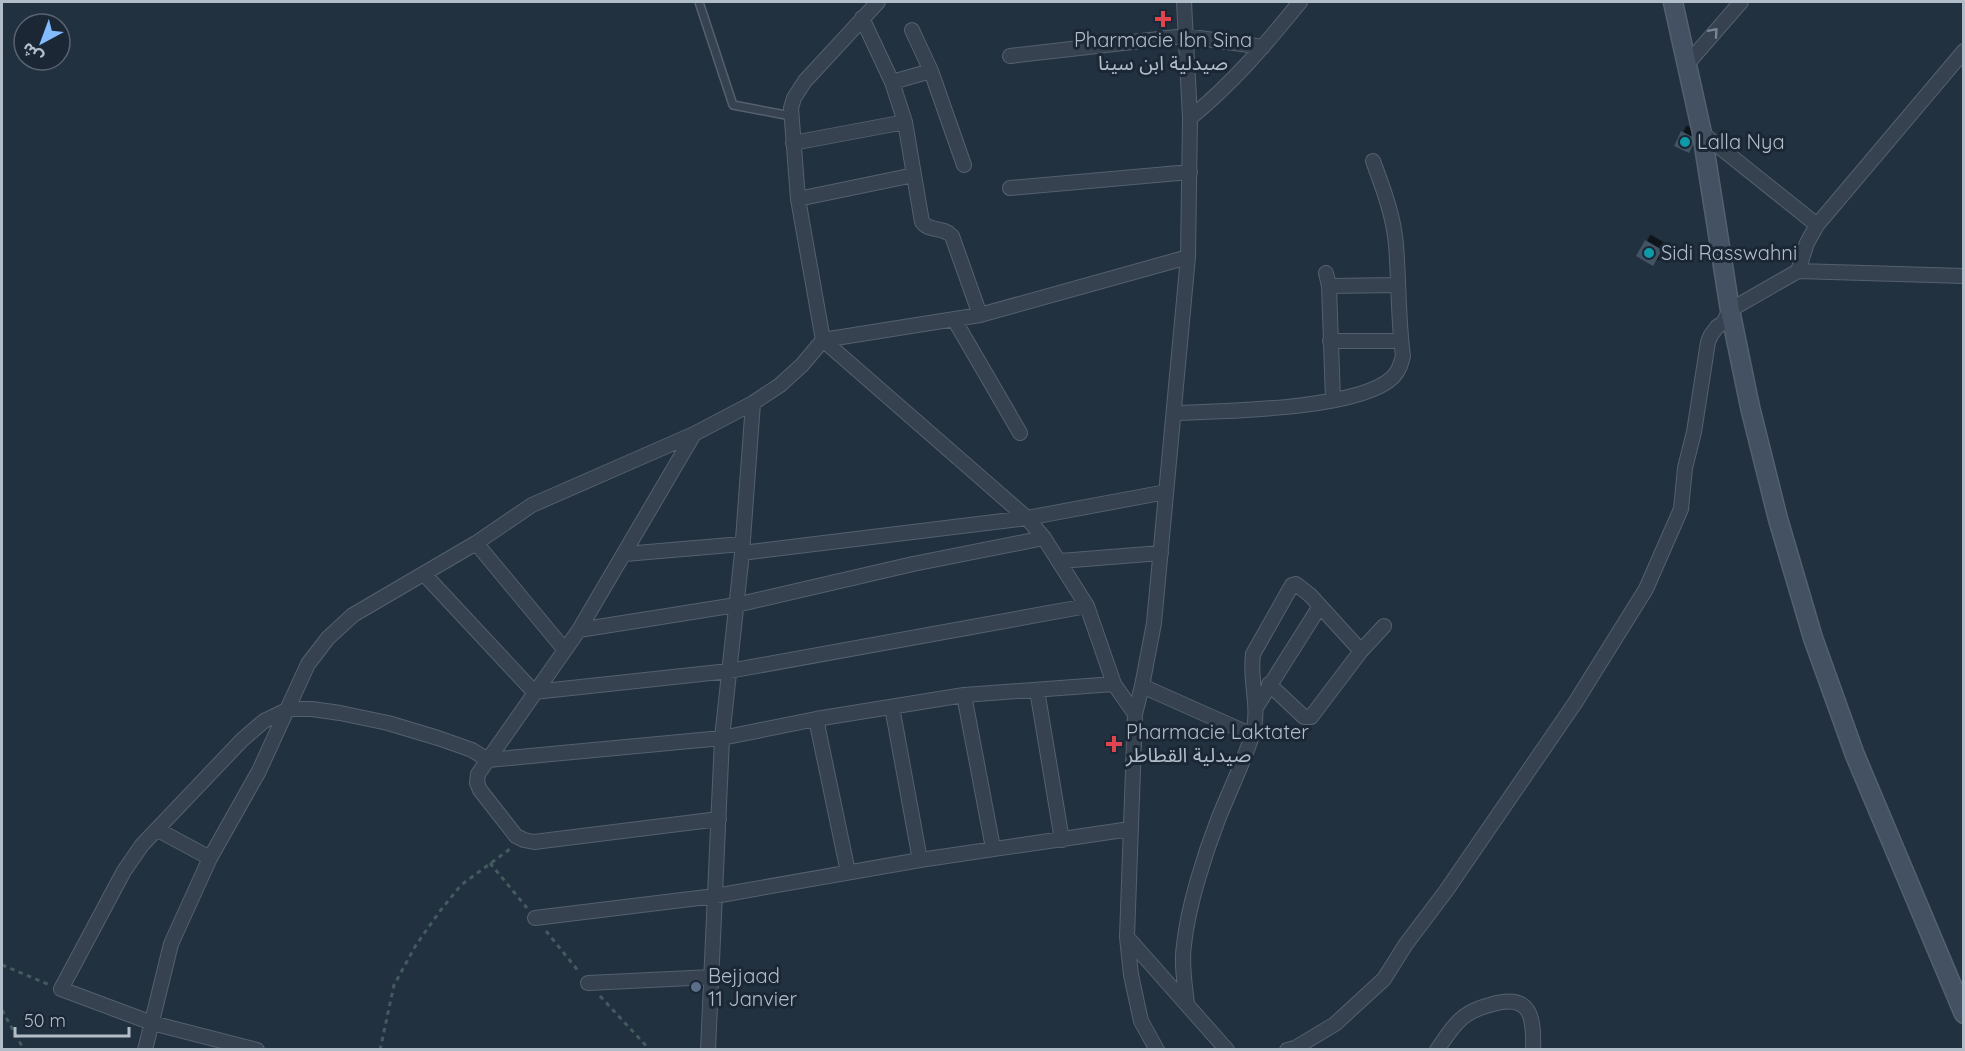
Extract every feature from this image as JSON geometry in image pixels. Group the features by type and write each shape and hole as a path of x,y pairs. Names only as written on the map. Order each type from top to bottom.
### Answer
{"main road":[{"path":"1673,2 1702,134 1730,310 1750,407 1772,496 1813,638 1855,755 1964,1014"}],"street":[{"path":"878,2 805,81 794,98 791,116 798,199 823,340 1026,518 1044,538 1087,606 1114,684 1135,714"},
{"path":"1157,1050 1141,1021 1131,975 1127,937 1135,714 1154,623 1188,257 1190,118 1184,2"},
{"path":"1190,118 1218,96 1300,2"},
{"path":"1688,63 1741,2"},
{"path":"862,18 892,82 905,122 922,222 927,227 944,230 952,236 980,315"},
{"path":"912,30 931,71 964,165"},
{"path":"1010,56 1185,36 1263,47"},
{"path":"1798,271 1807,243 1817,225 1964,51"},
{"path":"892,82 931,71"},
{"path":"793,144 905,122"},
{"path":"1702,134 1817,225"},
{"path":"1173,413 1290,407 1333,400 1364,393 1386,383 1395,376 1401,366 1403,356 1396,244 1390,213 1373,161"},
{"path":"1010,188 1190,172"},
{"path":"798,199 914,175"},
{"path":"145,1050 171,944 210,858 259,771 308,664 328,638 353,615 476,543 532,505 694,434 753,404 780,385 802,365 823,340 955,321 1188,257"},
{"path":"1292,1049 1335,1024 1384,979 1406,944 1453,881 1575,703 1646,589 1681,509 1685,468 1694,432 1708,342 1730,310 1798,271 1964,276"},
{"path":"1333,400 1328,280 1397,285"},
{"path":"955,321 1020,433"},
{"path":"1330,341 1401,341"},
{"path":"708,1050 722,738 742,548 753,404"},
{"path":"694,434 579,630 478,774 477,783 516,836 534,842 719,819"},
{"path":"625,554 742,548 1026,518 1166,492"},
{"path":"579,630 736,605 913,564 1044,538"},
{"path":"476,543 564,649"},
{"path":"1060,561 1161,553"},
{"path":"424,574 534,692"},
{"path":"1187,1004 1183,968 1184,946 1192,903 1219,819 1252,735 1257,706 1251,664 1253,654 1288,590 1296,584 1320,606 1361,651"},
{"path":"534,692 729,671 1087,606"},
{"path":"1257,706 1320,606"},
{"path":"1269,684 1307,718 1316,711 1361,651 1384,626"},
{"path":"257,1050 220,1045 152,1023 61,989 124,871 142,845 242,740 264,721 289,709 312,709 388,723 472,750 488,760 722,738 816,719 964,695 1114,684"},
{"path":"1142,686 1252,735"},
{"path":"1037,690 1062,840"},
{"path":"964,695 993,848"},
{"path":"892,707 920,860"},
{"path":"816,719 848,872"},
{"path":"536,918 715,896 993,848 1130,829"},
{"path":"158,830 210,858"},
{"path":"1127,937 1227,1050"},
{"path":"588,983 712,977"},
{"path":"1437,1050 1459,1020 1469,1012 1512,1000 1520,1003 1531,1017 1533,1050"}],"lane":[{"path":"699,2 733,105 791,116"}],"path":[{"path":"380,1050 394,985 416,945 461,885 524,840"},
{"path":"490,863 588,983 650,1050"},
{"path":"2,965 61,989"},
{"path":"2,1010 24,1050"}],"building":[{"name":"Lalla Nya","path":"1681,131 1696,139 1689,153 1674,146"},
{"name":"Sidi Rasswahni","path":"1645,240 1662,250 1653,266 1636,256"}],"place":[{"name":"Pharmacie Ibn Sina صيدلية ابن سينا","path":"1163,19"},
{"name":"Lalla Nya","path":"1685,142"},
{"name":"Sidi Rasswahni","path":"1649,253"},
{"name":"Pharmacie Laktater صيدلية القطاطر","path":"1114,744"},
{"name":"Bejjaad 11 Janvier","path":"696,987"}]}
